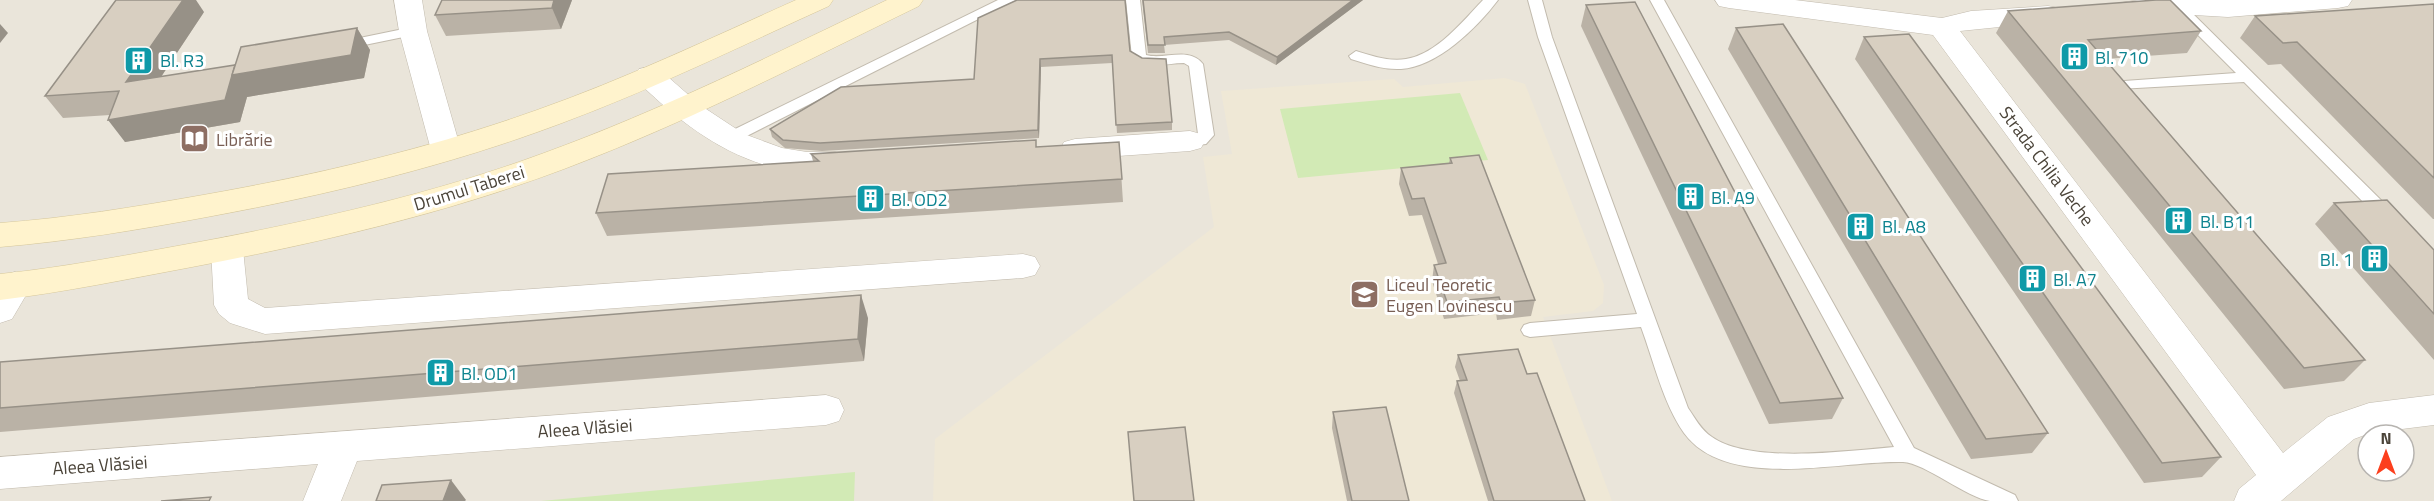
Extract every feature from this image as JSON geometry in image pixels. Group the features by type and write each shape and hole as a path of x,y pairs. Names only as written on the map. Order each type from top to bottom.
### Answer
{"main road":[{"path":"0,235 145,217 257,198 350,177 446,150 542,120 650,76 819,0"},
{"name":"Drumul Taberei","path":"5,294 227,249 432,201 554,161 681,108 909,0"},
{"path":"722,44 717,59 719,68 744,79"}],"street":[{"path":"408,0 413,31 446,150"},
{"path":"1729,0 1942,27 1971,20 2072,13"},
{"path":"2107,10 2177,6 2228,9 2338,0"},
{"name":"Strada Chilia Veche","path":"1942,27 2267,489"},
{"path":"650,76 681,108 752,151 798,164 858,162"},
{"path":"1048,150 1190,141"},
{"path":"227,249 231,305 242,314 265,321 1023,266"},
{"name":"Aleea Vlăsiei","path":"0,473 826,410"},
{"path":"2267,489 2341,428 2369,418 2434,410"},
{"path":"322,501 344,446"}],"lane":[{"path":"730,138 1009,0"},
{"path":"1133,0 1139,57 1148,61 1187,59 1196,64 1206,135 1201,140 1190,141"},
{"path":"1356,56 1380,63 1410,63 1430,55 1463,28 1491,0"},
{"path":"1535,0 1545,37 1680,410 1690,428 1707,444 1733,454 1772,462 1907,454 2008,501"},
{"path":"1657,0 1907,454"},
{"path":"2177,6 2401,230"},
{"path":"334,47 413,31"},
{"path":"2124,86 2248,77"},
{"path":"1530,330 1648,320"}],"shaded area":[{"path":"0,0 2434,0 2434,501 0,501"},
{"name":"Liceul Teoretic Eugen Lovinescu","path":"1505,78 1525,84 1604,285 1603,303 1593,311 1543,317 1612,501 933,501 935,439 1214,227 1203,157 1232,154 1221,91 1394,79 1403,87"}],"green space":[{"path":"1460,93 1488,160 1298,178 1280,109"},
{"path":"855,472 854,501 541,501"}],"building":[{"path":"116,0 183,0 126,82 235,65 225,100 108,120 119,91 45,96"},
{"path":"442,0 554,0 552,8 435,15"},
{"path":"1017,0 1125,0 1130,51 1142,58 1166,59 1172,122 1116,125 1112,55 1040,59 1038,130 820,143 783,140 770,129 841,87 974,79 978,18"},
{"path":"1143,0 1353,0 1277,57 1229,32 1164,37 1165,45 1148,45"},
{"path":"2170,0 2201,31 2088,40 2365,360 2304,368 2008,11"},
{"name":"Bl. A9","path":"1635,2 1843,398 1780,403 1586,5"},
{"path":"2434,4 2434,178 2297,42 2283,43 2255,16"},
{"path":"1783,24 2048,433 1986,439 1736,28"},
{"path":"357,28 351,55 232,75 241,47"},
{"path":"1909,34 2221,457 2162,463 1864,37"},
{"path":"1036,140 1036,147 1119,142 1122,179 596,213 608,174 819,161 811,154"},
{"path":"1479,155 1535,300 1501,303 1499,297 1447,302 1434,265 1446,263 1424,198 1412,199 1401,168 1452,163 1450,158"},
{"path":"2387,200 2434,250 2434,314 2334,203"},
{"path":"861,295 858,339 0,408 0,362"},
{"path":"1518,349 1527,374 1537,373 1585,501 1494,501 1457,381 1467,380 1458,355"},
{"path":"1386,407 1409,501 1352,501 1333,412"},
{"path":"1185,427 1194,501 1134,501 1128,432"},
{"path":"451,480 443,501 376,501 382,485"},
{"path":"211,497 209,501 161,501"}],"place":[{"name":"Bl. 710","path":"2074,57"},
{"name":"Bl. R3","path":"139,60"},
{"name":"Librărie","path":"195,139"},
{"name":"Bl. A9","path":"1690,197"},
{"name":"Bl. OD2","path":"870,199"},
{"name":"Bl. B11","path":"2179,221"},
{"name":"Bl. A8","path":"1861,226"},
{"name":"Bl. 1","path":"2374,259"},
{"name":"Bl. A7","path":"2032,279"},
{"name":"Liceul Teoretic Eugen Lovinescu","path":"1365,294"},
{"name":"Bl. OD1","path":"440,373"}]}
